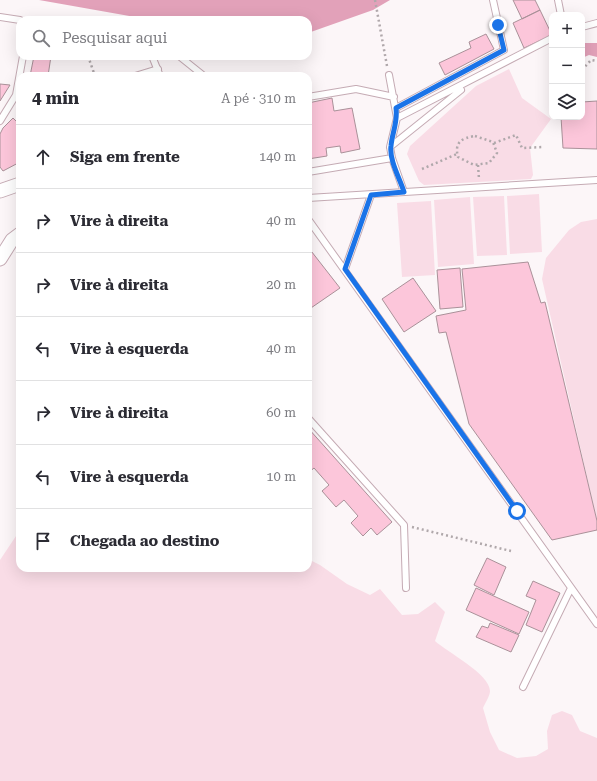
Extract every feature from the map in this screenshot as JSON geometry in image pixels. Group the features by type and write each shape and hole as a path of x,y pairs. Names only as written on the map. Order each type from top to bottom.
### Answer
{"street":[{"path":"0,259 12,240 16,237"}],"lane":[{"path":"396,108 504,50 492,0"},
{"path":"558,0 560,12"},
{"path":"0,17 16,19"},
{"path":"585,26 597,23"},
{"path":"398,118 471,82 549,40"},
{"path":"21,72 22,60"},
{"path":"154,60 159,72"},
{"path":"184,60 199,72"},
{"path":"148,72 158,69"},
{"path":"389,75 398,118 390,147 392,158 404,192"},
{"path":"390,147 471,82"},
{"path":"312,96 356,89 394,98"},
{"path":"0,121 16,93"},
{"path":"312,171 392,158"},
{"path":"312,198 597,180"},
{"path":"345,269 371,195"},
{"path":"312,224 597,624"},
{"path":"312,422 404,525 406,588"},
{"path":"523,688 571,588"}],"path":[{"path":"374,0 389,75"},
{"path":"89,60 94,72"},
{"path":"585,67 591,60 597,62"},
{"path":"494,143 497,153 489,163 478,165 468,163 458,157 456,145 466,137 481,137 494,143 516,135 522,148 543,147"},
{"path":"422,169 457,154"},
{"path":"478,165 479,179"},
{"path":"404,525 510,551"}],"shaded area":[{"path":"39,0 390,0 373,10 312,32 312,16 129,16"},
{"path":"585,43 597,43 597,57 589,55 585,57"},
{"path":"509,69 522,98 549,118 550,120 530,148 533,175 531,179 424,185 419,181 407,154 410,146 476,86"},
{"path":"539,194 542,252 510,254 507,196"},
{"path":"504,196 507,255 477,256 473,197"},
{"path":"470,197 474,264 438,267 434,200"},
{"path":"431,201 435,275 402,277 397,203"},
{"path":"597,219 597,521 542,279 546,258 569,230 581,222"},
{"path":"16,536 16,572 312,572 312,561 347,584 370,595 380,589 402,615 418,614 435,602 445,612 435,641 476,671 488,684 490,693 483,708 490,732 499,750 517,758 536,756 548,749 547,731 552,715 562,711 572,715 580,731 597,738 597,781 0,781 0,560"}],"building":[{"path":"513,0 535,0 540,10 522,19"},
{"path":"540,10 549,29 549,36 524,48 513,23"},
{"path":"486,34 494,49 445,75 439,63 471,48 469,42"},
{"path":"33,60 50,60 49,72 31,72"},
{"path":"0,84 10,85 0,101"},
{"path":"332,98 334,111 352,108 360,149 341,153 340,146 326,148 327,156 312,158 312,102"},
{"path":"597,101 597,149 563,148 561,120 585,120 585,102"},
{"path":"13,118 16,121 16,164 3,171 0,167 0,134 3,128"},
{"path":"312,252 340,288 312,307"},
{"path":"528,262 541,303 545,302 597,521 597,530 552,540 469,424 446,332 439,333 436,316 466,310 462,269"},
{"path":"460,268 463,307 440,309 437,270"},
{"path":"413,278 436,311 404,332 382,299"},
{"path":"312,432 392,522 377,535 371,528 363,536 351,523 358,516 344,500 336,507 322,491 329,485 314,468 312,470"},
{"path":"487,558 506,567 494,595 474,585"},
{"path":"533,581 560,593 542,632 526,625 536,600 526,596"},
{"path":"476,588 529,612 519,634 466,610"},
{"path":"490,623 519,635 511,652 476,637 482,626 488,628"}],"route":[{"path":"498,25 504,50 396,108 398,118 390,147 392,158 404,192 371,195 345,269 517,511"}]}
